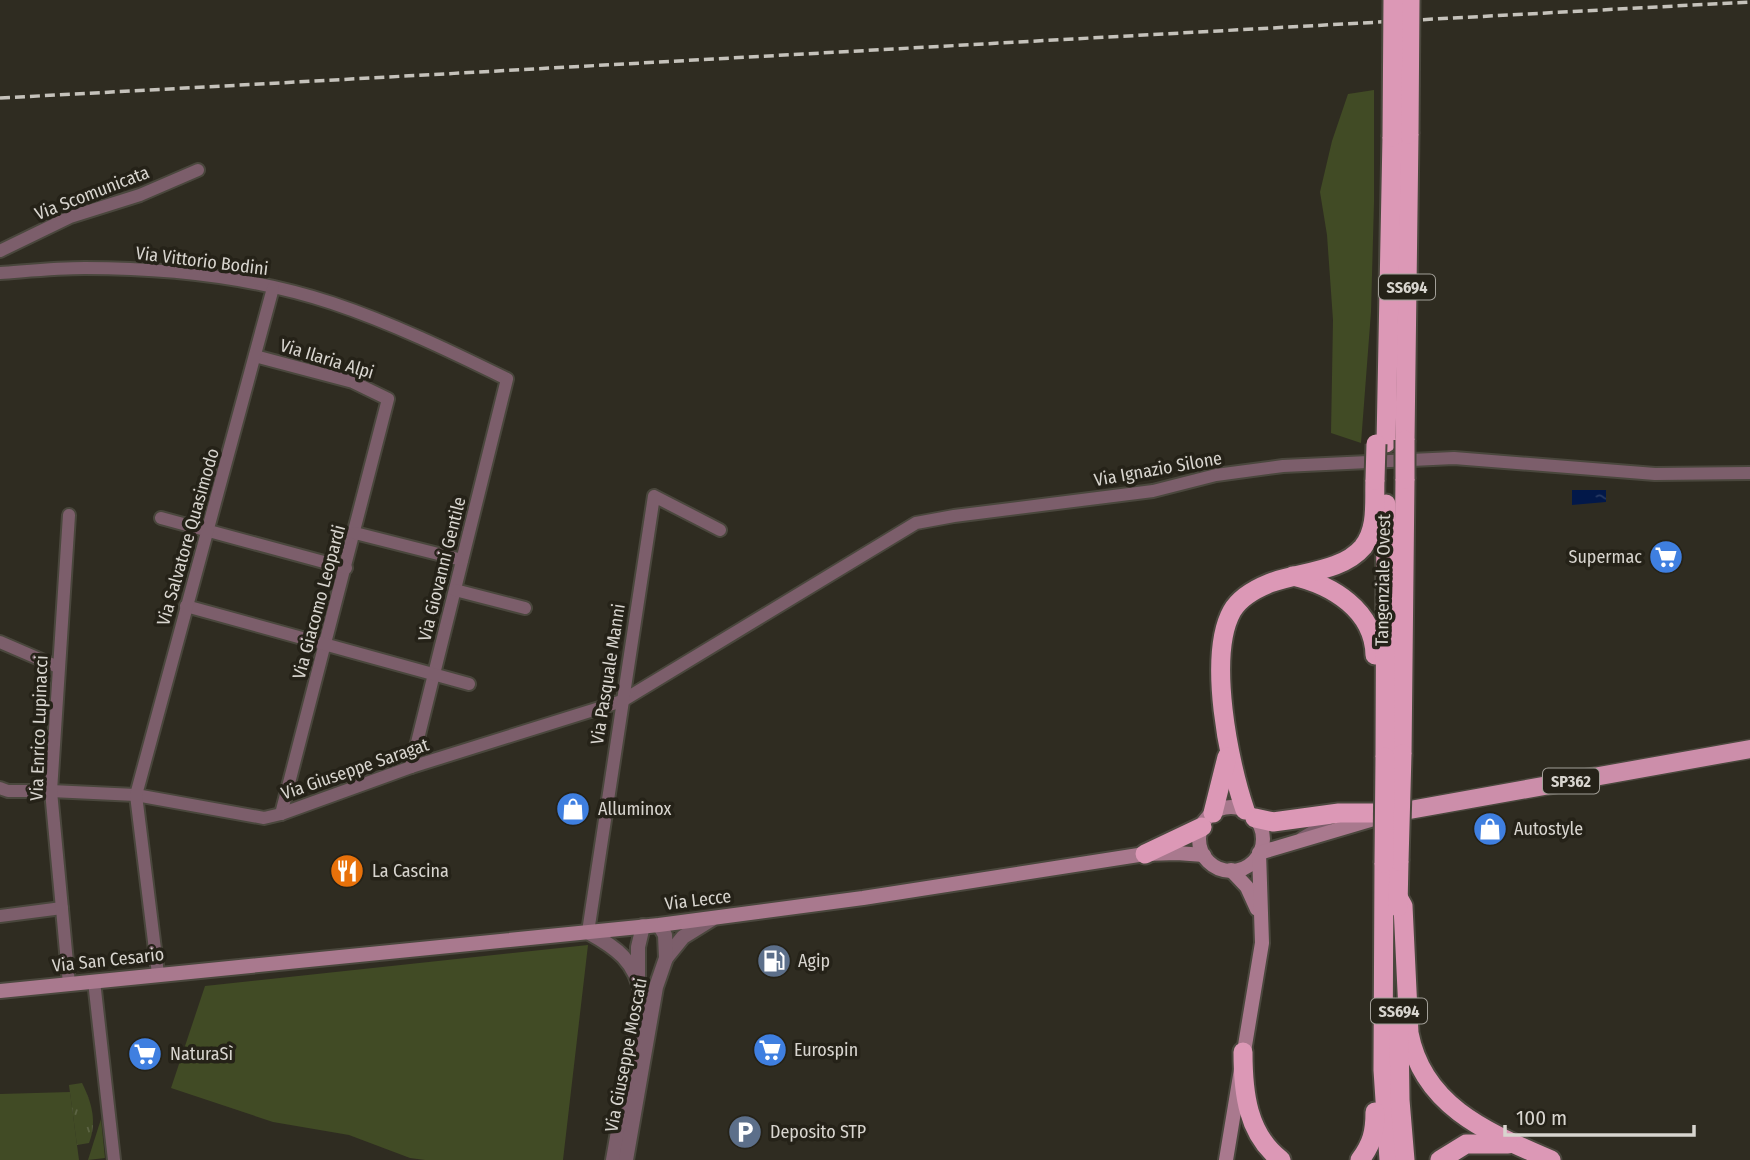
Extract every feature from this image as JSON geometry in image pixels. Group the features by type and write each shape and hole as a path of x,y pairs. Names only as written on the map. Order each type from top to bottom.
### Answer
{"highway":[{"name":"Tangenziale Ovest","path":"1393,0 1400,135 1389,442 1390,753 1392,862 1398,897 1400,1100 1405,1160"},
{"name":"Tangenziale Ovest","path":"1389,442 1377,387 1386,377 1410,0"},
{"path":"1389,442 1389,479 1364,545 1354,556 1340,563 1254,590 1234,609 1228,620 1221,653 1221,676 1228,749 1234,778 1250,814 1273,822 1339,813 1393,813"},
{"path":"1292,576 1325,586 1364,618 1375,647 1378,734 1390,753"},
{"path":"1145,854 1207,820 1228,749"},
{"name":"Tangenziale Ovest","path":"1389,1160 1383,1070 1382,927 1392,862"},
{"path":"1398,897 1403,906 1409,1033 1413,1050 1428,1082 1454,1108 1480,1127 1551,1160"},
{"path":"1360,1160 1375,1134 1376,938 1382,927"},
{"path":"1242,1052 1244,1092 1252,1123 1262,1141 1281,1160"},
{"path":"1440,1160 1466,1144 1514,1144"}],"main road":[{"name":"SP362","path":"1393,813 1750,749"},
{"path":"1226,1160 1262,943 1259,853 1263,835 1250,814 1231,807 1207,820 1199,836 1204,855 1215,866 1231,870 1247,866 1259,853 1393,813"},
{"name":"Via Lecce","path":"220,967 659,925 863,898 1145,854 1204,855"},
{"path":"1231,870 1247,887 1256,903 1262,943"},
{"name":"Via San Cesario","path":"0,991 220,967"}],"street":[{"name":"Via Scomunicata","path":"0,251 70,217 140,195 198,170"},
{"name":"Via Vittorio Bodini","path":"0,273 84,268 164,271 247,281 331,302 437,345 507,379"},
{"name":"Via Salvatore Quasimodo","path":"136,796 273,288"},
{"name":"Via Ilaria Alpi","path":"255,356 353,382 388,399"},
{"name":"Via Giovanni Gentile","path":"411,767 507,379"},
{"name":"Via Giacomo Leopardi","path":"281,814 388,399"},
{"name":"Via Ignazio Silone","path":"622,701 916,523 1153,491 1216,475 1294,465 1454,458 1655,474 1750,473"},
{"name":"Via Pasquale Manni","path":"588,932 654,496 720,530"},
{"name":"Via Enrico Lupinacci","path":"69,515 51,791 69,984"},
{"path":"161,518 346,568"},
{"path":"355,533 462,560"},
{"path":"455,590 525,608"},
{"path":"186,606 469,684"},
{"path":"0,642 58,667"},
{"name":"Via Giuseppe Saragat","path":"0,788 8,791 136,796 264,818 411,767 622,701"},
{"path":"136,796 158,974"},
{"path":"1299,841 1324,825 1327,818 1323,815"},
{"path":"0,916 62,908"},
{"name":"Via Giuseppe Moscati","path":"626,1160 656,987 666,958 683,937 716,917"},
{"name":"Via Giuseppe Moscati","path":"659,925 665,935 666,958"},
{"name":"Via Giuseppe Moscati","path":"613,1160 639,1023 642,995 638,978 638,947 643,926"},
{"name":"Via Giuseppe Moscati","path":"588,932 625,956 638,978"},
{"path":"94,981 114,1160"}],"green space":[{"path":"1374,90 1371,312 1361,443 1331,433 1333,320 1327,235 1320,192 1332,141 1348,94"},
{"path":"588,945 563,1160 410,1158 349,1135 273,1122 171,1088 205,986"},
{"path":"82,1083 91,1105 93,1128 89,1143 77,1145 69,1085"},
{"path":"70,1092 79,1160 0,1160 0,1094"},
{"path":"101,1119 105,1158 88,1160"}],"water":[{"path":"1572,490 1606,490 1606,502 1572,505"}],"railway":[{"path":"0,98 1750,2"}],"place":[{"name":"Supermac","path":"1666,557"},
{"name":"Alluminox","path":"573,809"},
{"name":"Autostyle","path":"1490,829"},
{"name":"La Cascina","path":"347,871"},
{"name":"Agip","path":"774,961"},
{"name":"Eurospin","path":"770,1050"},
{"name":"NaturaSì","path":"145,1054"},
{"name":"Deposito STP","path":"745,1132"}]}
